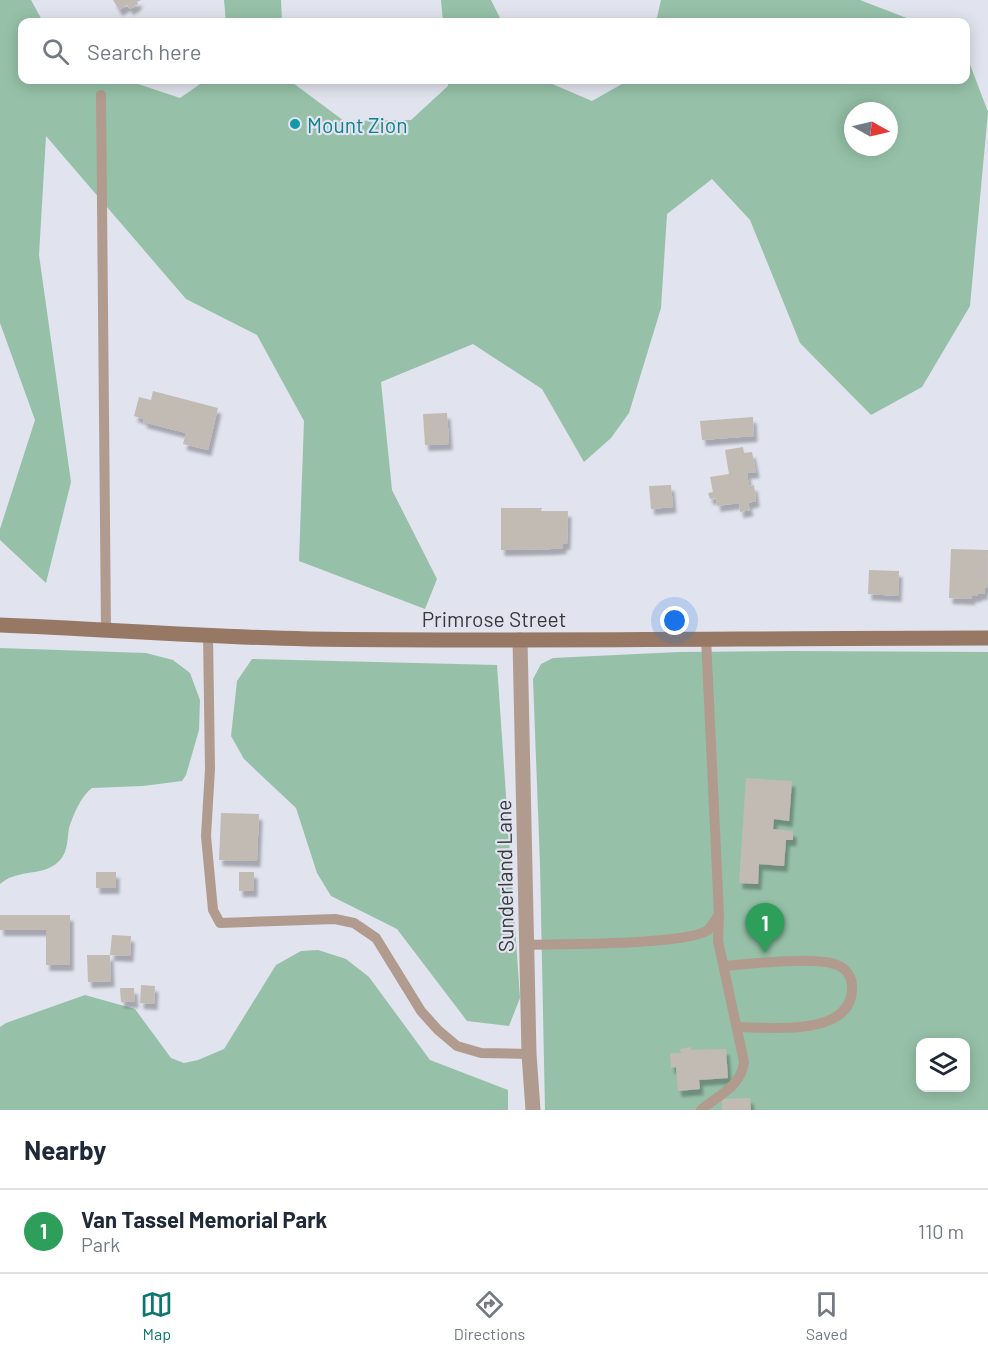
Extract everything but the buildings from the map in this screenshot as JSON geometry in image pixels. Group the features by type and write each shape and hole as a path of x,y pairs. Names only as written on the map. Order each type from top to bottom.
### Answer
{"main road":[{"name":"Primrose Street","path":"0,625 304,639 988,638"}],"street":[{"name":"Sunderland Lane","path":"520,640 529,1053 533,1110"}],"lane":[{"path":"101,95 106,630"},
{"path":"208,634 210,769 206,836 213,910 220,923 335,919 354,923 376,938 421,1011 457,1046 481,1053 529,1053"},
{"path":"701,1110 736,1084 742,1073 744,1062 718,941 719,915 706,638"},
{"path":"527,945 649,941 697,934 708,930 719,915"},
{"path":"724,966 815,961 838,965 848,973 852,980 849,1002 839,1015 829,1021 802,1028 737,1027"}],"green space":[{"path":"0,0 31,0 41,18 18,18 18,84 138,84 180,98 200,84 294,84 344,121 411,120 448,84 552,84 592,101 622,84 970,84 970,65 988,112 970,306 922,387 871,415 800,343 750,220 712,179 667,214 661,308 629,413 611,438 584,462 542,389 473,344 381,382 392,490 437,579 425,609 299,561 304,421 257,335 186,299 46,136 39,255 71,482 46,583 0,540 0,529 35,420 0,323"},
{"path":"224,0 281,0 282,18 226,18"},
{"path":"441,0 491,0 500,18 443,18"},
{"path":"661,0 860,0 907,18 657,18"},
{"path":"0,648 146,653 173,660 190,673 200,700 199,730 186,775 182,781 143,786 92,788 84,796 75,812 61,859 52,867 18,875 0,884"},
{"path":"679,652 988,652 988,1110 545,1110 540,864 533,679 541,664 553,658"},
{"path":"252,659 497,665 520,998 509,1026 467,1021 397,929 331,896 317,873 296,808 244,759 231,736 237,681"},
{"path":"318,950 346,959 369,977 430,1060 508,1090 508,1110 0,1110 0,1027 6,1023 85,995 135,1009 171,1058 184,1063 198,1060 224,1049 276,965 301,951"}],"place":[{"name":"Mount Zion","path":"295,124"},
{"name":"Van Tassel Memorial Park","path":"765,953"}]}
